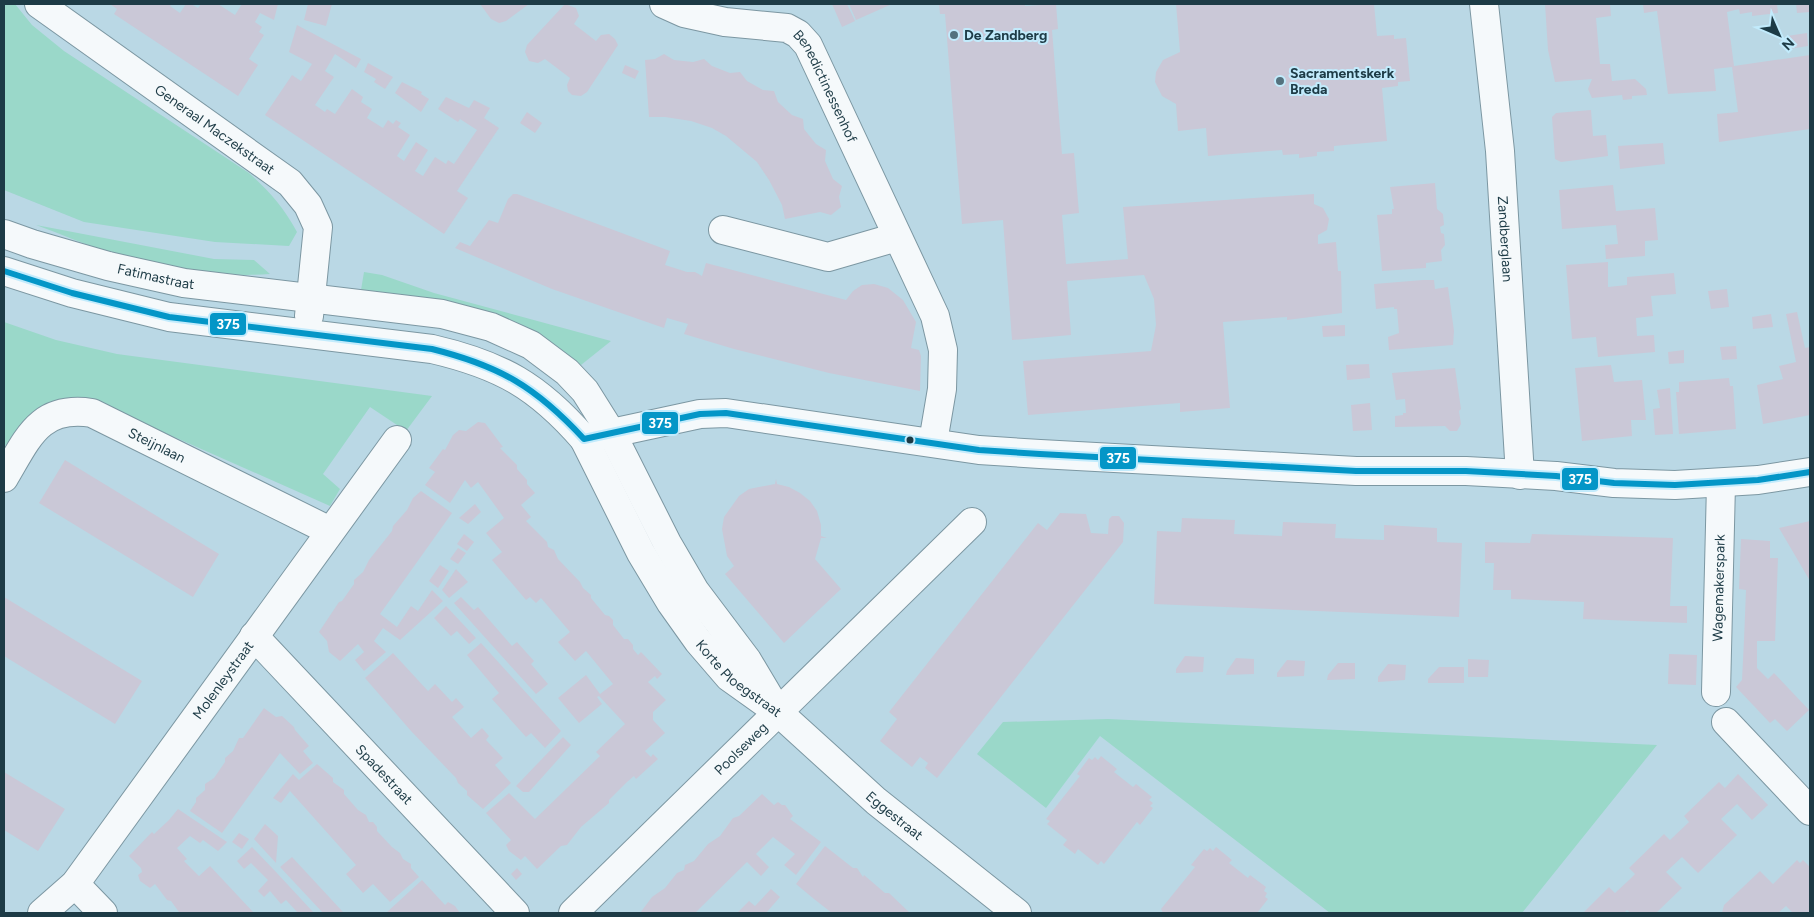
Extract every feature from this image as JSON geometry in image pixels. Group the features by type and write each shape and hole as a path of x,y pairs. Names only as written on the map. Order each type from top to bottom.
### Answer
{"street":[{"name":"Generaal Maczekstraat","path":"39,4 290,183 308,205 318,228 306,334"},
{"name":"Benedictinessenhof","path":"664,4 684,13 725,22 788,28 798,34 815,57 897,237 936,316 944,350 942,389 933,442"},
{"name":"Zandberglaan","path":"1484,4 1500,151 1520,475"},
{"path":"723,230 828,257 897,237"},
{"name":"Fatimastraat","path":"4,234 108,266 184,283 310,299"},
{"path":"4,271 72,293 169,317 432,349 476,361 538,392 561,412 584,440 700,414 726,413 979,450 1040,454 1356,471 1466,471 1556,476 1630,484 1721,484 1810,472"},
{"path":"310,299 442,314 491,327 514,336 567,372 585,391 612,434"},
{"name":"Steijnlaan","path":"4,478 27,438 41,421 58,413 76,411 92,413 330,531"},
{"name":"Korte Ploegstraat","path":"612,434 667,543 695,591 747,660 778,712"},
{"name":"Molenleystraat","path":"42,913 75,884 396,440"},
{"name":"Korte Ploegstraat","path":"584,440 641,553 671,603 698,641 729,676 778,712"},
{"name":"Wagemakerspark","path":"1716,692 1721,484"},
{"name":"Poolseweg","path":"573,913 972,522"},
{"name":"Spadestraat","path":"254,636 515,913"},
{"name":"Eggestraat","path":"778,712 876,801 1017,913"},
{"path":"1726,722 1810,810"},
{"path":"75,884 103,913"}],"green space":[{"path":"4,4 15,4 32,25 64,51 249,173 276,200 297,232 289,246 215,242 84,222 4,190"},
{"path":"36,225 214,259 254,260 270,274 231,275 190,271 149,263 102,250"},
{"path":"364,272 382,275 434,293 611,341 581,365 506,318 433,301 361,290"},
{"path":"4,322 56,340 117,354 432,396 406,431 370,407 323,474 340,489 330,506 111,409 49,404 30,414 4,447"},
{"path":"1108,719 1657,745 1522,913 1330,913 1100,736 1046,808 977,754 1003,722"}],"building":[{"path":"110,4 172,4 170,6 180,13 186,4 191,4 198,8 201,4 218,4 235,15 242,4 278,4 274,20 260,13 255,22 262,27 259,32 264,35 249,59 258,65 238,96 114,14 117,9"},
{"path":"308,4 332,4 326,26 304,20"},
{"path":"480,4 529,4 506,21 499,23 491,19"},
{"path":"565,4 576,8 579,16 574,24 596,41 601,35 609,34 618,45 587,92 581,96 572,95 568,91 567,85 570,78 545,59 538,63 529,61 525,52 527,45"},
{"path":"832,4 847,4 855,21 842,27"},
{"path":"849,4 892,4 856,20"},
{"path":"939,4 1025,4 1025,6 1056,4 1058,29 1052,30 1062,154 1074,153 1079,213 1062,215 1066,264 1128,259 1123,207 1314,194 1314,204 1323,208 1329,219 1327,230 1318,235 1318,244 1336,242 1338,271 1341,271 1342,313 1287,320 1287,317 1223,322 1230,408 1180,412 1180,403 1028,415 1023,361 1151,351 1156,325 1154,299 1144,275 1067,281 1071,335 1012,340 1003,220 962,224 945,14 940,14"},
{"name":"Sacramentskerk Breda","path":"1176,4 1374,4 1377,36 1394,35 1394,39 1406,38 1410,81 1398,82 1398,86 1382,88 1387,141 1334,146 1334,151 1317,152 1317,156 1299,158 1299,154 1283,155 1282,150 1208,156 1206,128 1178,131 1176,104 1162,96 1155,82 1156,72 1163,60 1180,52"},
{"path":"1545,4 1610,4 1611,16 1596,18 1600,64 1610,64 1612,81 1635,79 1646,89 1647,95 1632,96 1632,99 1623,100 1622,95 1592,98 1588,89 1592,79 1555,82 1548,50"},
{"path":"1643,4 1777,4 1778,13 1752,16 1752,12 1740,14 1739,9 1727,12 1734,66 1810,55 1810,129 1719,142 1717,114 1738,112 1732,67 1714,69 1716,91 1668,94 1657,11 1644,13"},
{"path":"1796,4 1810,4 1810,12 1797,13"},
{"path":"297,25 361,59 356,68 335,54 325,71 334,77 315,105 325,112 327,109 335,114 352,89 363,97 361,102 372,109 367,118 383,128 388,120 393,124 396,120 401,123 398,127 410,135 397,156 404,161 416,142 428,150 415,171 423,176 435,157 446,164 448,160 454,164 477,130 460,119 458,122 438,109 446,97 469,108 474,100 490,108 484,118 499,128 457,191 468,198 444,234 265,115 292,75 301,81 312,64 289,52"},
{"path":"1807,33 1808,46 1789,49 1787,36"},
{"path":"664,54 674,60 693,62 704,59 712,66 730,73 740,72 747,81 763,90 774,91 778,102 792,115 803,119 804,129 816,144 826,150 825,161 833,179 842,186 839,197 841,207 831,215 820,212 785,219 782,205 757,162 726,136 712,128 691,121 665,117 649,117 645,60 655,59"},
{"path":"368,63 393,77 385,89 374,82 376,79 364,72"},
{"path":"625,65 639,71 635,79 622,73"},
{"path":"402,82 422,92 421,94 429,99 421,112 395,93"},
{"path":"1591,110 1593,136 1606,135 1608,156 1561,162 1555,159 1552,117 1556,113"},
{"path":"527,112 542,123 535,133 520,123"},
{"path":"1663,143 1665,164 1620,169 1618,146"},
{"path":"1435,183 1437,209 1443,214 1444,225 1440,227 1441,233 1444,234 1445,245 1441,250 1442,261 1426,263 1426,268 1382,271 1377,215 1392,214 1392,209 1394,209 1390,187"},
{"path":"1613,185 1616,211 1655,208 1658,240 1645,241 1645,256 1606,259 1605,245 1618,244 1616,225 1562,229 1559,190"},
{"path":"513,194 670,251 665,265 687,272 695,272 702,276 706,263 846,300 853,291 862,285 874,284 888,288 903,300 916,322 911,348 919,350 921,356 920,391 829,373 734,349 684,334 688,324 667,318 664,328 552,289 455,248 460,242 470,246 489,220 498,223 508,199"},
{"path":"1608,262 1608,287 1627,285 1627,277 1674,273 1676,294 1651,296 1653,316 1636,318 1637,336 1654,335 1655,352 1598,357 1596,337 1572,339 1566,265"},
{"path":"1434,280 1435,289 1448,287 1454,331 1453,345 1389,350 1388,337 1399,333 1397,309 1394,309 1394,307 1376,309 1374,284"},
{"path":"1727,289 1729,307 1711,309 1708,291"},
{"path":"1797,312 1805,348 1810,347 1810,415 1763,424 1757,385 1783,379 1779,366 1796,362 1786,314"},
{"path":"1771,314 1773,327 1753,329 1752,317"},
{"path":"1345,325 1345,336 1323,337 1322,326"},
{"path":"1736,346 1737,359 1722,360 1720,347"},
{"path":"1684,350 1684,363 1669,364 1668,352"},
{"path":"1369,364 1370,378 1347,380 1346,365"},
{"path":"1611,365 1614,382 1642,380 1646,420 1631,420 1632,436 1582,441 1575,368"},
{"path":"1455,368 1461,409 1459,411 1461,424 1457,431 1450,431 1445,426 1395,427 1395,416 1406,413 1405,399 1396,400 1392,373"},
{"path":"1729,378 1730,386 1733,386 1736,429 1679,434 1676,392 1679,392 1679,382"},
{"path":"1670,388 1673,434 1655,435 1653,409 1660,408 1657,390"},
{"path":"1370,403 1372,430 1353,431 1351,405"},
{"path":"478,422 485,423 503,447 500,448 517,465 517,469 535,493 521,505 531,517 526,521 547,542 548,547 554,550 558,559 591,595 591,598 605,615 613,620 613,625 624,639 628,639 633,645 633,649 638,655 641,652 662,674 657,679 655,676 648,682 666,700 653,712 653,720 665,733 645,751 651,757 653,754 658,759 636,779 634,776 627,782 609,800 609,803 581,827 567,845 561,846 537,869 525,856 521,860 509,851 506,845 511,840 486,813 509,793 535,819 600,756 596,752 625,724 599,696 597,697 602,704 579,723 558,698 586,675 600,694 613,684 586,651 575,661 558,642 570,632 541,598 536,603 530,597 526,600 492,560 502,552 486,533 504,518 478,482 471,488 465,480 450,503 425,485 435,472 429,468 443,449 445,450 453,435 459,430 466,431"},
{"path":"65,460 219,554 193,597 39,503"},
{"path":"776,479 777,484 789,487 800,493 810,501 817,511 821,525 821,536 827,538 821,538 815,559 841,589 784,643 725,574 734,566 727,556 722,529 724,517 739,496 749,489 775,484"},
{"path":"421,491 452,513 380,614 397,627 411,606 418,611 432,590 443,601 400,640 383,628 374,641 386,652 364,671 355,660 364,652 358,644 340,661 329,652 327,641 319,632 339,602 342,601 354,584 354,580 363,572 369,560 392,531 393,526 407,510 413,498"},
{"path":"475,504 481,512 468,524 459,518"},
{"path":"1060,513 1086,514 1091,533 1108,534 1109,519 1112,516 1119,516 1124,523 1123,542 937,778 925,768 928,763 920,757 912,767 880,741 897,719 889,712 1038,523 1047,530"},
{"path":"1182,518 1235,520 1234,534 1282,536 1283,522 1336,524 1335,538 1384,540 1384,525 1437,528 1437,542 1462,543 1459,617 1154,604 1157,531 1181,532"},
{"path":"1810,521 1810,581 1779,528"},
{"path":"464,534 474,542 467,551 457,544"},
{"path":"1532,534 1673,538 1670,606 1687,606 1687,623 1583,619 1584,602 1511,599 1511,590 1493,590 1494,563 1485,563 1485,542 1530,543"},
{"path":"1741,539 1770,541 1770,558 1778,558 1775,641 1757,641 1757,668 1768,679 1774,673 1809,710 1787,731 1775,719 1770,723 1736,687 1742,680 1746,590 1739,589"},
{"path":"458,548 466,553 458,564 450,559"},
{"path":"440,565 449,571 438,588 429,581"},
{"path":"456,569 468,582 449,598 442,590"},
{"path":"4,597 142,681 115,724 4,656"},
{"path":"461,597 474,610 478,607 512,646 517,642 534,661 531,664 548,684 536,694 454,603"},
{"path":"446,606 476,638 469,644 457,631 451,636 434,618"},
{"path":"481,643 561,731 545,748 531,733 526,737 492,699 499,693 467,655"},
{"path":"393,653 428,691 435,684 452,702 456,698 464,707 452,717 471,738 482,728 489,736 486,740 503,758 495,765 511,783 483,809 467,795 467,791 458,783 456,778 411,731 365,678"},
{"path":"1669,654 1697,655 1696,685 1668,684"},
{"path":"1185,656 1204,657 1203,672 1176,673 1176,669"},
{"path":"1236,658 1254,659 1254,674 1226,675"},
{"path":"1468,659 1489,660 1488,677 1468,677"},
{"path":"1287,660 1305,661 1304,676 1277,677 1277,673"},
{"path":"1338,663 1355,663 1355,679 1327,680 1328,675"},
{"path":"1388,664 1406,665 1405,680 1378,682 1378,677"},
{"path":"1439,667 1464,667 1464,683 1428,683 1428,679"},
{"path":"264,708 276,717 282,716 294,727 309,746 303,751 313,763 300,774 280,753 222,833 190,811 196,802 196,798 205,790 205,784 214,778 225,762 225,758 233,751 239,738 243,738"},
{"path":"563,737 571,745 529,792 523,792 516,786"},
{"path":"1101,756 1117,769 1114,772 1133,787 1136,784 1152,797 1149,800 1153,803 1150,806 1153,808 1140,825 1137,822 1104,864 1101,861 1098,865 1078,849 1075,854 1063,845 1067,840 1047,824 1050,821 1046,819 1080,776 1077,774 1089,758 1092,760 1095,757 1098,760"},
{"path":"317,764 333,778 333,782 344,790 344,794 358,810 366,815 369,822 373,822 377,827 377,831 400,853 403,859 411,864 411,868 419,877 390,902 373,884 363,893 346,874 356,865 290,791 281,803 273,798 293,774 299,780"},
{"path":"4,772 65,809 38,851 4,830"},
{"path":"1738,774 1768,805 1752,820 1737,804 1721,819 1737,835 1698,873 1682,857 1666,872 1682,888 1656,913 1631,913 1627,910 1624,913 1583,913 1609,887 1615,893 1629,880 1635,874 1629,868 1664,834 1670,840 1689,822 1684,816 1719,782 1725,788"},
{"path":"762,794 774,805 778,802 785,805 793,816 790,819 821,842 796,875 784,865 795,854 773,837 756,854 769,867 761,876 747,862 695,913 640,913 652,897 665,888 677,873 684,870 685,865 694,861 708,844 720,836 733,818 739,816"},
{"path":"178,809 227,842 218,851 203,840 200,843 190,836 177,848 187,859 184,861 199,876 210,866 254,913 179,912 155,884 150,888 140,881 138,875 142,872 141,868 129,856 152,832 154,834 169,820"},
{"path":"265,824 278,836 276,863 254,839"},
{"path":"239,833 249,839 242,849 232,842"},
{"path":"825,846 853,868 857,868 863,877 864,875 885,893 889,893 910,913 832,913 814,899 796,884"},
{"path":"252,847 314,913 298,913 286,900 281,904 270,891 264,897 258,891 268,880 251,863 244,869 237,861"},
{"path":"1216,847 1232,860 1229,863 1248,878 1250,875 1266,887 1264,891 1267,893 1265,897 1268,899 1257,913 1163,913 1161,909 1195,867 1191,865 1204,849 1207,851 1210,848 1213,851"},
{"path":"292,857 342,913 323,913 280,867"},
{"path":"1797,860 1800,863 1803,860 1810,867 1810,913 1793,913 1786,906 1778,913 1722,913 1724,905 1760,871 1773,884"},
{"path":"517,868 522,874 516,880 511,874"},
{"path":"422,880 445,905 448,902 455,906 460,913 386,913"},
{"path":"771,889 780,897 766,913 737,913 749,901 755,906"}],"transit line":[{"name":"375","path":"4,271 72,293 169,317 432,349 478,363 516,381 550,405 584,439 700,414 726,413 979,450 1040,454 1356,471 1466,471 1556,476 1614,483 1675,485 1758,480 1810,472"}],"place":[{"name":"De Zandberg","path":"954,35"},
{"name":"Sacramentskerk Breda","path":"1280,81"}]}
